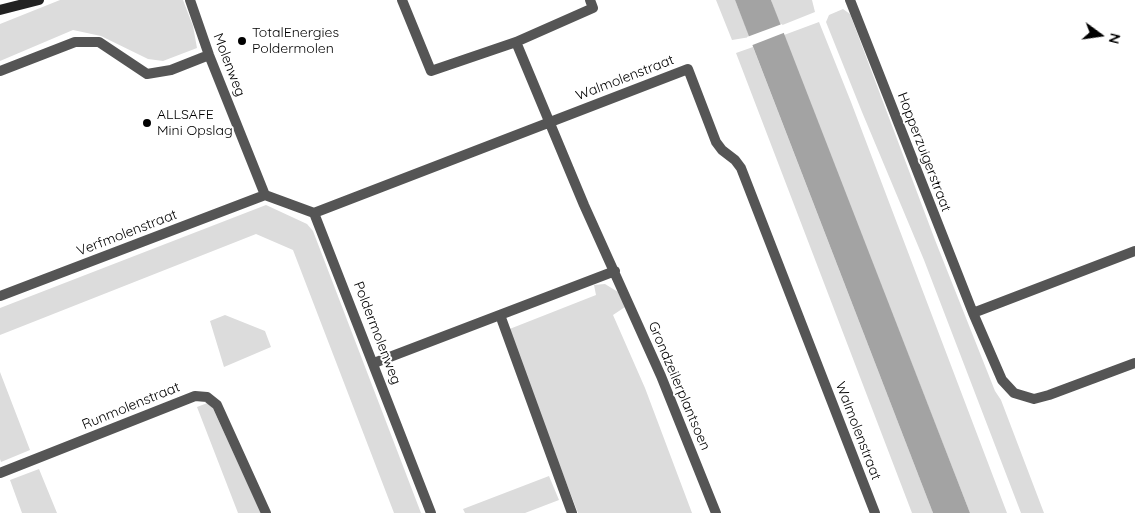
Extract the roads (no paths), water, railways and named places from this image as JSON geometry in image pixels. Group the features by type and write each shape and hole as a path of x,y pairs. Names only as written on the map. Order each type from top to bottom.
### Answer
{"main road":[{"path":"3,9 17,0"},
{"path":"3,9 39,0"}],"street":[{"name":"Molenweg","path":"190,0 209,55 265,195"},
{"path":"402,0 431,71 516,42 593,8 590,0"},
{"name":"Hopperzuigerstraat","path":"850,0 973,313 1002,380 1014,393 1034,398 1049,395 1135,363"},
{"path":"0,71 75,42 99,42 146,74 171,70 209,55"},
{"name":"Grondzeilerplantsoen","path":"516,42 584,205 662,376 716,513"},
{"name":"Walmolenstraat","path":"314,213 688,68 716,142 741,168 875,513"},
{"path":"265,195 314,213"},
{"name":"Verfmolenstraat","path":"0,296 265,195"},
{"name":"Poldermolenweg","path":"314,213 431,513"},
{"path":"973,313 1135,251"},
{"path":"374,363 615,272"},
{"path":"500,315 572,513"},
{"name":"Runmolenstraat","path":"0,473 195,396 207,397 217,405 266,513"}],"place":[{"name":"TotalEnergies Poldermolen","path":"242,41"},
{"name":"ALLSAFE Mini Opslag","path":"147,123"}]}
